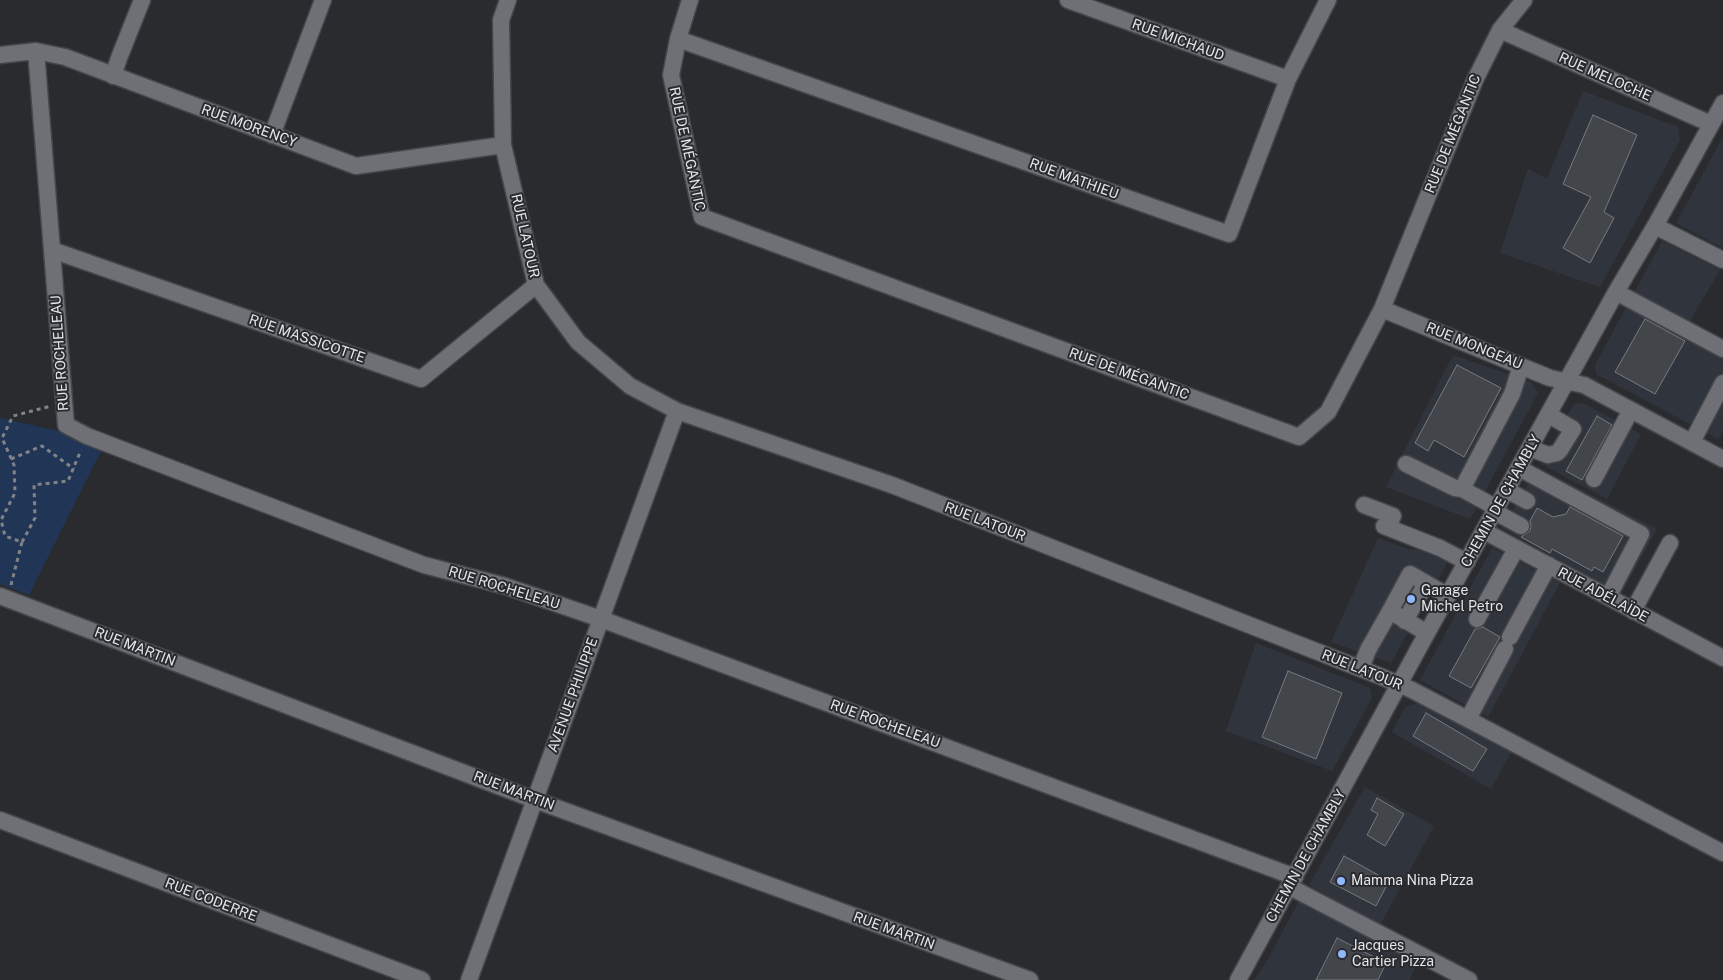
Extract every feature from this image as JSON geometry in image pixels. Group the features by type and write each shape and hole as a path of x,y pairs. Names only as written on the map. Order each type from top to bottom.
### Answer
{"street":[{"path":"113,76 142,0"},
{"path":"272,135 323,0"},
{"name":"RUE LATOUR","path":"508,0 501,20 503,145 536,285 578,342 630,386 677,410 892,485 1400,684 1723,853"},
{"name":"RUE DE MÉGANTIC","path":"690,0 678,39 672,75 702,217 1299,437 1328,412 1382,308 1475,80 1500,30 1524,0"},
{"name":"RUE MICHAUD","path":"1068,0 1288,79"},
{"name":"RUE MATHIEU","path":"678,39 1229,234 1288,79 1328,0"},
{"name":"RUE MELOCHE","path":"1500,30 1711,124"},
{"name":"RUE MORENCY","path":"0,55 36,51 65,57 356,166 503,145"},
{"name":"RUE ROCHELEAU","path":"36,51 66,425 87,436 424,565 506,586 601,619 1292,882 1469,980"},
{"name":"CHEMIN DE CHAMBLY","path":"1238,980 1427,633 1723,103"},
{"path":"1655,226 1723,260"},
{"name":"RUE MASSICOTTE","path":"52,250 421,379 536,285"},
{"path":"1616,292 1723,349"},
{"name":"RUE MONGEAU","path":"1382,308 1550,378 1584,384 1723,459"},
{"path":"1462,489 1512,394 1521,366"},
{"path":"1692,442 1723,383"},
{"name":"AVENUE PHILIPPE","path":"469,980 677,410"},
{"path":"1594,479 1631,410"},
{"path":"1530,448 1548,455 1557,453 1572,429 1548,415"},
{"path":"1406,464 1455,488 1462,489 1521,526"},
{"path":"1519,468 1641,534 1608,597"},
{"path":"1507,490 1528,501"},
{"path":"1364,505 1393,516 1390,520 1389,528 1467,562"},
{"name":"RUE ADÉLAÏDE","path":"1484,531 1723,658"},
{"path":"1633,611 1670,543"},
{"path":"1477,619 1516,549"},
{"path":"1468,719 1548,565"},
{"path":"1361,668 1368,650 1410,574 1448,596"},
{"path":"1405,620 1426,583"},
{"name":"RUE MARTIN","path":"5,592 535,800 1030,980"},
{"path":"1390,611 1427,633"},
{"name":"RUE CODERRE","path":"0,820 422,980"}],"path":[{"path":"22,542 5,536 2,520 15,493 14,465 2,438 13,416 64,402"},
{"path":"11,459 42,446 74,469"},
{"path":"5,592 22,542 35,518 34,485 68,481 81,450"}],"shaded area":[{"path":"1583,91 1678,127 1680,140 1600,287 1500,253 1528,169 1547,179"},
{"path":"1723,137 1723,248 1676,223"},
{"path":"1662,241 1720,270 1688,324 1723,342 1723,430 1718,439 1596,374 1595,365"},
{"path":"1453,355 1531,382 1538,393 1470,519 1386,487"},
{"path":"1583,403 1641,434 1607,499 1541,464 1574,404"},
{"path":"0,418 58,431 101,451 29,595 0,584"},
{"path":"1538,467 1657,529 1621,594 1502,528"},
{"path":"1378,538 1410,550 1421,548 1447,563 1391,663 1331,642"},
{"path":"1492,548 1560,583 1488,717 1420,680"},
{"path":"1256,643 1370,688 1372,698 1332,771 1226,731"},
{"path":"1423,703 1511,752 1491,789 1392,732 1406,706"},
{"path":"1365,787 1434,826 1380,925 1309,885"},
{"path":"1300,899 1418,963 1409,980 1254,980 1267,961"}],"building":[{"path":"1593,115 1637,135 1604,212 1614,218 1590,263 1563,248 1591,197 1563,184"},
{"path":"1645,319 1685,341 1655,394 1615,372"},
{"path":"1457,365 1501,388 1464,457 1434,440 1428,451 1415,443"},
{"path":"1597,416 1612,425 1582,480 1566,471"},
{"path":"1570,507 1623,536 1603,572 1594,567 1592,571 1552,549 1550,553 1521,537 1530,531 1530,521 1537,508 1553,517 1566,514"},
{"path":"1483,627 1500,637 1471,688 1449,676 1475,629"},
{"path":"1288,671 1342,693 1316,759 1262,737"},
{"path":"1426,713 1487,749 1473,771 1413,736"},
{"path":"1377,798 1404,814 1385,846 1367,835 1378,814 1371,810"},
{"path":"1344,856 1389,881 1376,906 1330,882"},
{"path":"1337,938 1386,963 1378,980 1316,980"}],"place":[{"name":"Garage Michel Petro","path":"1411,599"},
{"name":"Mamma Nina Pizza","path":"1341,881"},
{"name":"Jacques Cartier Pizza","path":"1342,954"}]}
